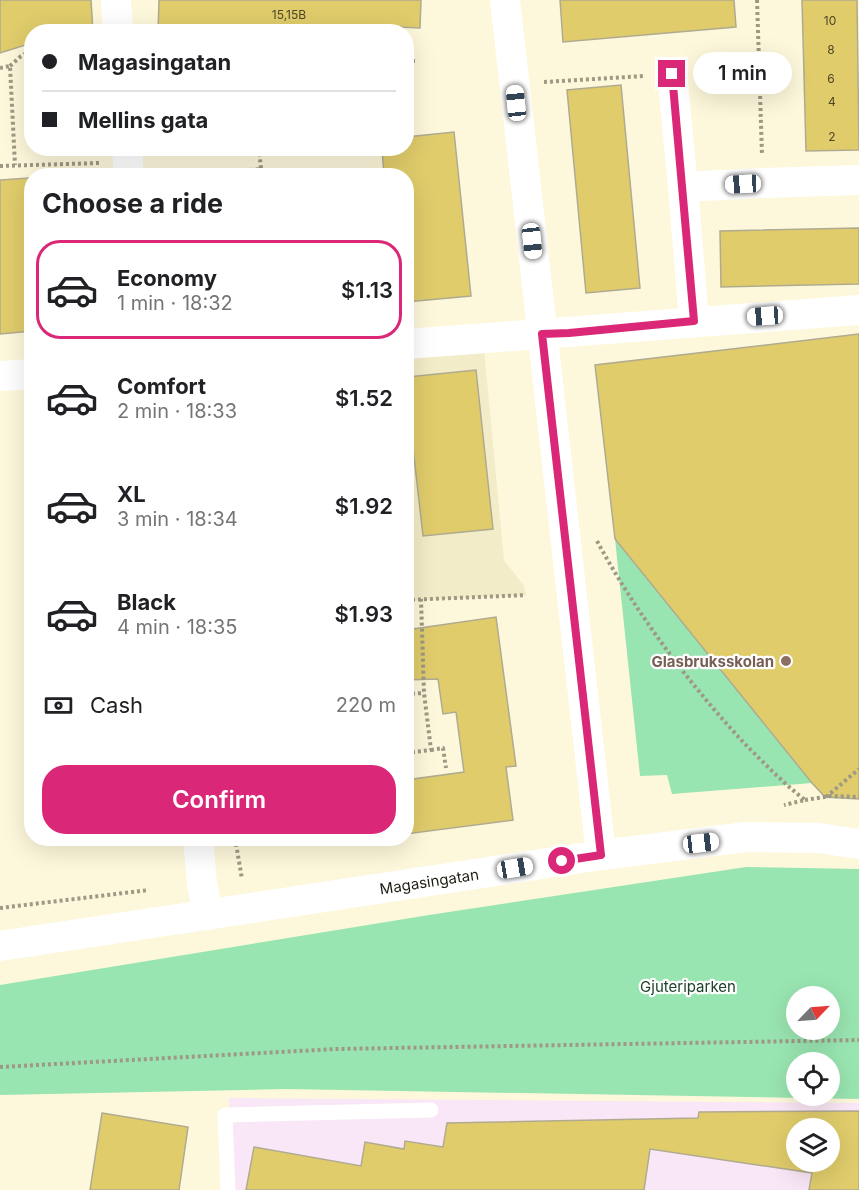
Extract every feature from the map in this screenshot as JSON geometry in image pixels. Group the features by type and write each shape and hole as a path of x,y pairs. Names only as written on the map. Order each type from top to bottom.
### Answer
{"street":[{"path":"116,0 118,24"},
{"path":"505,0 601,855"},
{"path":"672,74 694,321"},
{"path":"683,187 859,180"},
{"path":"414,343 859,310"},
{"path":"0,376 24,374"},
{"name":"Magasingatan","path":"0,946 601,855 746,837 818,838 859,844"},
{"path":"199,846 202,884 208,915"}],"lane":[{"path":"228,1190 225,1115 431,1110"}],"path":[{"path":"758,0 763,183"},
{"path":"0,68 10,66 24,54"},
{"path":"10,66 15,165"},
{"path":"0,166 128,162"},
{"path":"595,537 640,611 677,664 718,715 761,760 805,800"},
{"path":"414,599 526,595"},
{"path":"421,599 424,693 431,750"},
{"path":"414,694 424,693"},
{"path":"414,752 443,748 446,768"},
{"path":"825,797 859,769"},
{"path":"789,804 825,797 859,797"},
{"path":"236,846 242,879"},
{"path":"0,1067 336,1048 859,1040"}],"shaded area":[{"path":"483,338 504,560 524,586 526,595 414,601 414,343"},
{"path":"229,1098 786,1102 786,1106 840,1106 840,1103 859,1103 859,1190 234,1190"}],"green space":[{"path":"615,539 812,783 672,794 667,775 640,776"},
{"name":"Gjuteriparken","path":"746,867 859,869 859,1099 840,1099 840,1052 786,1052 786,1098 286,1089 0,1095 0,985 429,915"}],"building":[{"path":"0,0 91,0 92,24 24,24 24,46 0,53"},
{"path":"159,0 421,0 420,28 414,28 414,24 158,24"},
{"path":"560,0 734,0 736,27 563,42"},
{"path":"802,0 857,0 859,150 806,151"},
{"path":"621,85 640,288 586,293 567,90"},
{"path":"454,132 471,296 414,301 414,168 383,168 383,156 414,156 414,136"},
{"path":"24,178 24,332 0,334 0,180"},
{"path":"859,228 859,284 721,287 720,231"},
{"name":"Glasbruksskolan","path":"859,334 859,799 825,797 615,539 595,365"},
{"path":"476,370 493,529 423,536 414,457 414,376"},
{"path":"496,617 516,766 506,767 513,820 414,833 414,779 464,772 456,712 443,714 438,679 414,680 414,629"},
{"path":"859,1111 859,1190 809,1190 812,1173 805,1172 840,1172 840,1118 786,1118 786,1169 650,1149 644,1190 246,1190 254,1147 361,1166 365,1142 404,1149 405,1141 443,1147 447,1123 698,1118 699,1112"},
{"path":"102,1113 188,1127 179,1190 90,1190"}],"place":[{"name":"Glasbruksskolan","path":"786,661"}],"route":[{"path":"562,861 601,855 542,334 694,321 672,74"}]}
